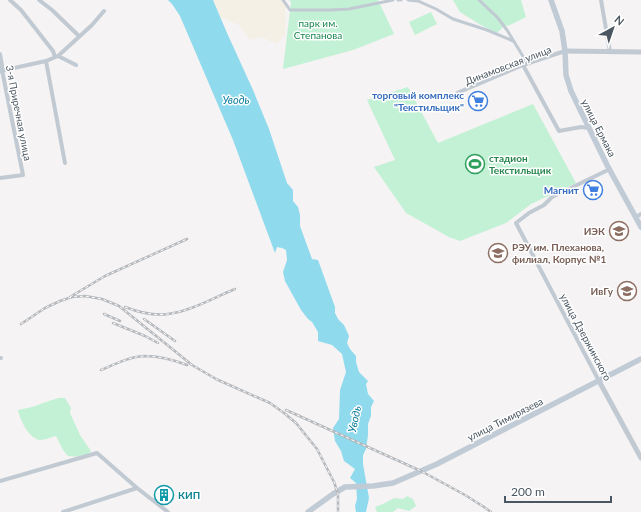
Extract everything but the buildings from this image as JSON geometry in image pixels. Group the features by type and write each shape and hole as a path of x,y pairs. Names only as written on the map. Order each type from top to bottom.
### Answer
{"main road":[{"name":"улица Ермака","path":"551,0 562,31 565,52 565,68 568,83 574,99 610,169 638,215 641,227"},
{"name":"улица Тимирязева","path":"308,512 332,494 345,488 393,483 437,464 641,359"}],"street":[{"path":"10,0 21,10 56,57 76,65"},
{"path":"39,0 52,10 79,36"},
{"path":"283,0 290,10 349,9 393,0"},
{"path":"408,0 418,1 453,19 488,30 513,41"},
{"path":"479,0 503,24 524,58 523,65 558,131 581,127 588,128"},
{"path":"601,0 610,52"},
{"path":"1,71 46,61 56,57 92,25 104,11"},
{"path":"565,52 641,52"},
{"name":"Динамовская улица","path":"457,93 523,65 565,52"},
{"name":"3-я Приречная улица","path":"0,54 2,65 1,71 23,175 0,178"},
{"path":"46,61 65,163"},
{"name":"улица Дзержинского","path":"610,169 552,197 544,205 529,213 516,223 641,458"},
{"path":"0,482 97,453 137,488 168,512"},
{"path":"63,512 137,488"}],"green space":[{"name":"парк им. Степанова","path":"289,0 378,0 394,34 353,50 283,69 291,2"},
{"path":"453,0 521,0 526,17 503,27 497,33 460,12"},
{"path":"431,12 437,24 415,35 409,22"},
{"name":"стадион Текстильщик","path":"408,87 438,143 533,104 576,183 531,204 506,223 460,241 449,237 406,213 374,167 395,160 367,100"},
{"path":"59,398 65,398 71,408 70,413 80,435 91,451 86,454 68,456 63,450 56,436 42,440 36,439 29,433 23,424 18,410"},
{"path":"407,496 413,499 416,506 409,511 398,508 393,512 377,512 375,507 394,498 403,499"}],"sand":[{"path":"213,0 282,0 286,5 285,35 276,44 262,37 250,40 239,25 220,17"}],"water":[{"name":"Уводь","path":"168,0 213,0 269,129 287,183 293,190 293,201 298,207 300,226 312,259 318,260 335,307 335,313 344,325 349,336 347,343 356,356 359,372 368,381 366,384 368,394 374,401 371,407 371,416 368,424 366,449 363,455 363,464 369,498 366,512 356,512 356,483 350,478 355,469 344,461 341,451 335,441 333,428 339,419 340,390 346,372 342,354 332,345 318,341 318,332 312,322 301,310 285,281 283,272 287,260 286,250 277,247 275,253 233,140 180,16"}],"railway":[{"path":"70,297 105,276 187,239"},
{"path":"125,307 146,313 168,314 194,307 235,289"},
{"path":"21,324 45,308 72,297 85,296 102,299 119,306 192,365 216,379 270,403 296,423 317,449 334,482 338,494 338,512"},
{"path":"104,314 120,321"},
{"path":"144,319 175,341"},
{"path":"113,323 158,343"},
{"path":"101,370 127,359 144,356 177,361 187,365"},
{"path":"286,410 421,471 465,495 491,512"}],"place":[{"name":"торговый комплекс \"Текстильщик\"","path":"478,101"},
{"name":"стадион Текстильщик","path":"475,164"},
{"name":"Магнит","path":"593,190"},
{"name":"ИЭК","path":"619,231"},
{"name":"РЭУ им. Плеханова, филиал, Корпус №1","path":"498,253"},
{"name":"ИвГу","path":"627,291"},
{"name":"КИП","path":"164,495"}]}
